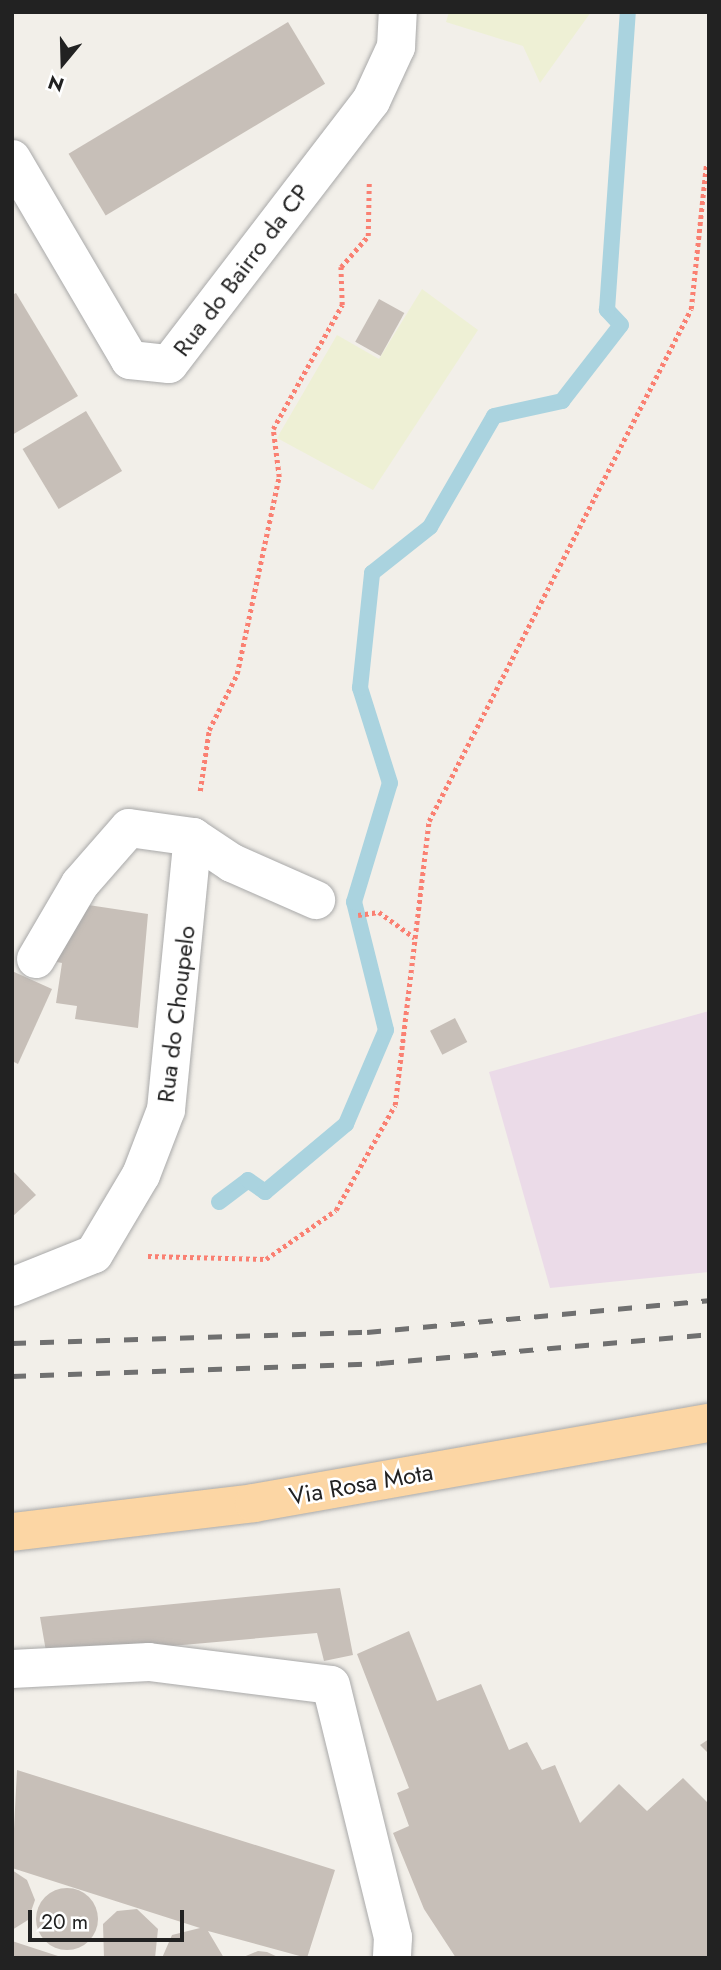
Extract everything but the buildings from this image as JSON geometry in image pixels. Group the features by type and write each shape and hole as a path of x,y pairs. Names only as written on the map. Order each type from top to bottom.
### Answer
{"main road":[{"name":"Via Rosa Mota","path":"12,1532 254,1503 709,1423"}],"street":[{"name":"Rua do Bairro da CP","path":"12,159 130,360 169,364 371,101 396,47 398,12"},
{"path":"36,959 80,884 129,828 193,837 232,863 316,900"},
{"name":"Rua do Choupelo","path":"94,1254 141,1175 166,1110 193,837"},
{"path":"12,1287 94,1254"},
{"path":"12,1669 149,1662 331,1685 393,1937 392,1958"}],"path":[{"path":"193,837 209,730 237,674 279,477 273,429 342,305 341,267 368,236 371,101"},
{"path":"94,1254 267,1259 336,1210 396,1105 429,821 691,309 706,166"},
{"path":"379,912 415,938"}],"shaded area":[{"path":"709,1011 709,1272 550,1288 489,1072"}],"green space":[{"path":"449,12 591,12 540,83 523,46 446,22"},
{"path":"422,289 478,330 373,490 277,438 337,335 379,359"}],"waterway":[{"path":"219,1202 248,1180 265,1192 346,1124 386,1030 354,902 390,783 360,688 372,573 430,527 494,416 562,401 621,325 607,310 628,12"}],"railway":[{"path":"12,1343 367,1332 709,1300"},
{"path":"12,1376 380,1363 709,1334"}]}
